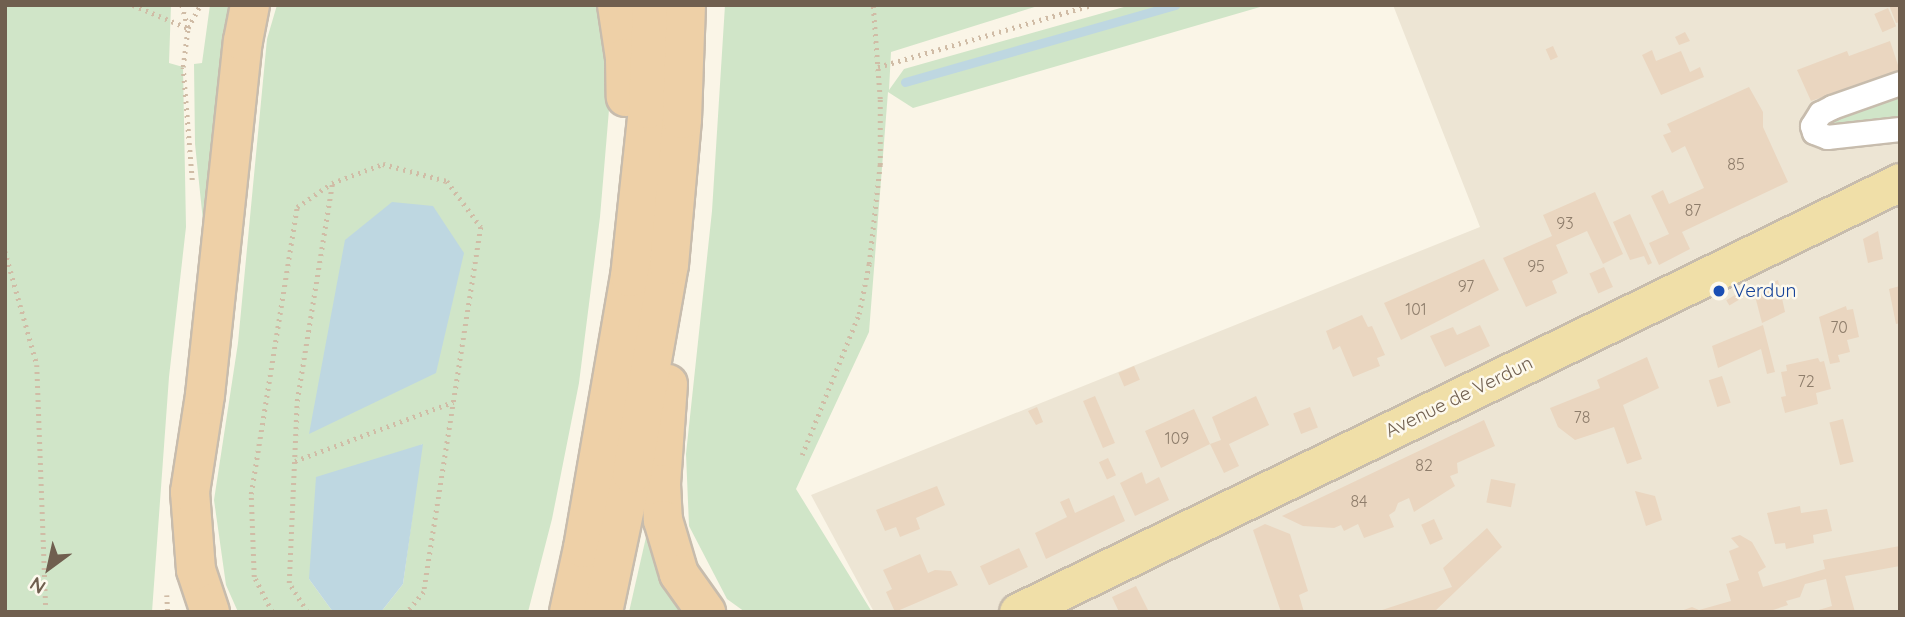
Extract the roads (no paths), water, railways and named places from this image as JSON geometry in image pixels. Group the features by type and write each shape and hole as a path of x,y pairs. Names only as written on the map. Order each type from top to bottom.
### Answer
{"highway":[{"path":"210,612 196,570 190,492 205,395 243,41 250,5"},
{"path":"617,5 625,58 630,277"},
{"path":"569,612 583,548 630,277 648,109 652,5"},
{"path":"603,612 632,474 668,265 682,119 685,5"},
{"path":"668,265 668,418 661,484 663,520 679,574 706,612"}],"main road":[{"name":"Avenue de Verdun","path":"1018,612 1900,183"}],"street":[{"path":"1900,83 1832,107 1820,113 1812,126 1814,132 1827,137 1900,129"}],"water":[{"path":"392,202 433,206 464,253 436,373 309,434 345,240"},
{"path":"423,444 403,584 381,612 333,612 309,579 316,477"}],"waterway":[{"path":"905,82 1175,5"}],"place":[{"name":"Verdun","path":"1719,291"}]}
